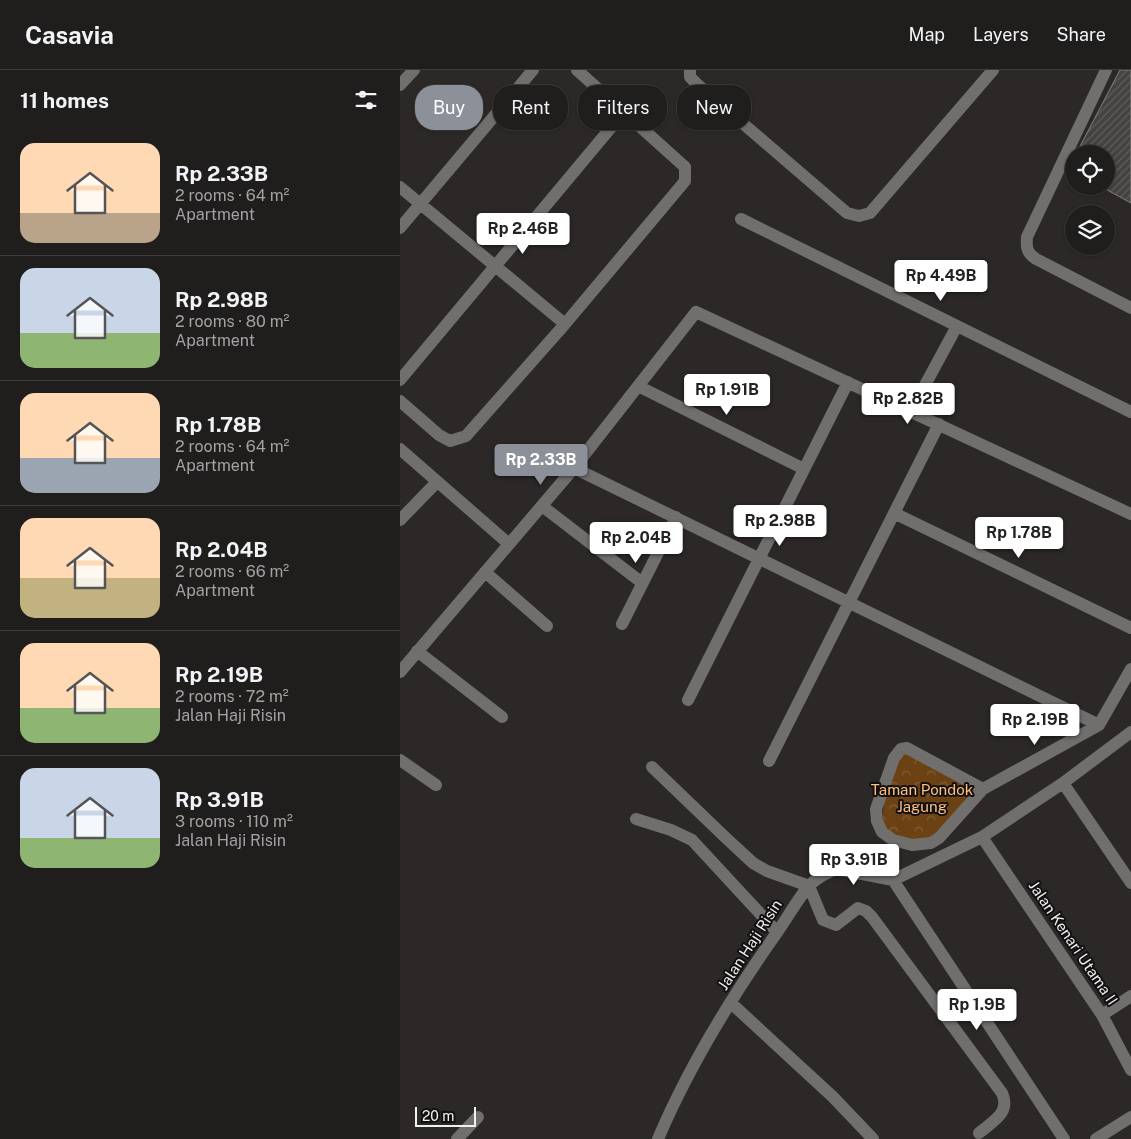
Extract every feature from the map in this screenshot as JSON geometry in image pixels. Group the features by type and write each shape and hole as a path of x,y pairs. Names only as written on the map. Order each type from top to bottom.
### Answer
{"street":[{"path":"400,85 414,70"},
{"path":"400,228 532,70"},
{"path":"577,70 594,85"},
{"path":"690,70 690,77 697,84 847,213 859,216 870,213 993,70"},
{"path":"1106,70 1027,237 1026,246 1029,254 1036,259 1131,308"},
{"path":"400,380 609,130"},
{"path":"400,401 439,435 450,441 466,436 565,324 685,181 686,166 645,130"},
{"path":"400,187 565,324"},
{"path":"740,219 1131,412"},
{"path":"400,672 574,468 696,312 1131,514"},
{"path":"911,411 957,326"},
{"path":"688,700 848,382"},
{"path":"638,386 804,469"},
{"path":"769,761 939,424"},
{"path":"400,449 509,544"},
{"path":"574,468 1099,725"},
{"path":"400,520 436,482"},
{"path":"542,506 642,582"},
{"path":"894,513 1131,628"},
{"path":"622,624 676,517"},
{"path":"485,572 547,626"},
{"path":"417,651 502,718"},
{"path":"983,789 907,748 901,749 894,758 876,809 877,821 882,832 893,840 912,845 931,843 939,838 983,789 1099,725 1131,669"},
{"path":"1064,1139 893,880 982,837 1063,783 1131,732"},
{"path":"400,760 436,785"},
{"path":"652,767 754,863 767,871 809,886 822,920 836,926 858,908 866,911 872,917 1002,1093 1006,1102 1004,1110 979,1133"},
{"path":"1063,783 1131,883"},
{"path":"636,819 671,830 692,840 778,932"},
{"name":"Jalan Kenari Utama II","path":"982,837 1102,1015 1131,1070"},
{"name":"Jalan Haji Risin","path":"658,1139 675,1099 731,1003 763,951 809,886 828,871 837,869 893,880"},
{"path":"1102,1015 1131,996"},
{"path":"731,1003 833,1097 873,1139"},
{"path":"457,1139 478,1116"},
{"path":"1096,1139 1131,1117"}],"green space":[{"name":"Taman Pondok Jagung","path":"907,748 983,789 939,838 912,845 882,832 885,783"}],"building":[{"path":"1120,70 1131,70 1131,203 1115,194 1115,145 1081,145"}]}
